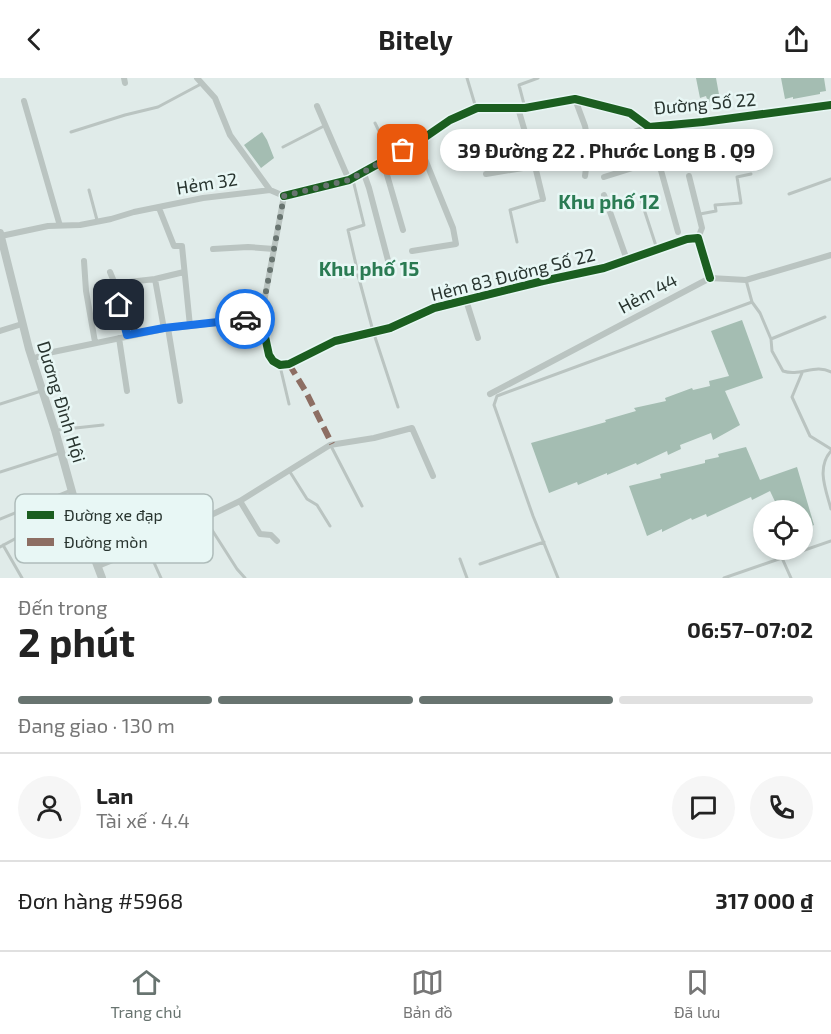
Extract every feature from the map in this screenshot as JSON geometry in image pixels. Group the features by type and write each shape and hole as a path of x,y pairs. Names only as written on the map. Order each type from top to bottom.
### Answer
{"street":[{"path":"199,81 215,98 230,135 270,190 284,196 261,318 269,355 273,361 280,364"},
{"name":"Đường Số 22","path":"284,196 351,179 418,142 450,120 477,108 522,108 575,99 630,113 649,127 831,105"},
{"path":"575,99 585,126 589,146 585,176"},
{"path":"24,101 60,226"},
{"path":"317,106 351,179"},
{"path":"522,108 543,199"},
{"path":"589,146 649,127 678,232"},
{"path":"412,251 456,244 453,228 418,142"},
{"path":"603,177 658,160"},
{"path":"382,161 403,230"},
{"path":"486,174 536,166"},
{"path":"363,171 390,268"},
{"path":"689,176 702,231 698,238 710,278 746,280 831,255"},
{"name":"Hẻm 32","path":"1,234 48,226 97,222 203,198 270,190"},
{"path":"604,195 627,260"},
{"path":"159,208 174,246 182,246 190,326"},
{"name":"Dương Đình Hội","path":"1,234 22,324 41,391 62,452 72,494"},
{"name":"Hẻm 83 Đường Số 22","path":"280,364 289,364 335,341 390,328 434,308 604,268 657,249 698,238"},
{"path":"213,249 248,247 274,249"},
{"path":"84,261 86,291 95,342"},
{"path":"110,272 116,284 127,335"},
{"path":"129,282 184,272"},
{"name":"Hẻm 44","path":"490,394 710,278"},
{"path":"155,279 180,401"},
{"path":"466,300 478,338"},
{"path":"32,359 95,342 166,328 261,318"},
{"path":"0,331 22,324"},
{"path":"119,338 126,391"},
{"path":"213,515 240,501 331,444 374,438 412,428 433,476"},
{"path":"240,501 260,534 271,535 277,541"},
{"name":"Dương Đình Hội","path":"97,563 102,578"},
{"path":"98,566 105,563"}],"lane":[{"path":"467,78 477,108"},
{"path":"522,108 519,86 538,78"},
{"path":"71,132 158,107 199,81"},
{"path":"375,123 391,156"},
{"path":"283,147 326,125"},
{"path":"698,215 716,211 715,205 741,203 737,177 751,174"},
{"path":"351,179 364,225 348,230 357,269"},
{"path":"789,194 831,179"},
{"path":"89,190 97,222"},
{"path":"517,242 509,211 543,199"},
{"path":"641,200 657,249"},
{"path":"344,277 358,274 373,331 398,407"},
{"path":"746,280 752,302 760,313 771,339 771,351 783,371 802,373 813,368 831,372"},
{"path":"558,578 494,405 497,396 752,302"},
{"path":"771,339 825,317"},
{"path":"280,364 289,404"},
{"path":"802,373 792,397 810,436 831,450 826,456 822,475 831,509"},
{"path":"0,404 41,391"},
{"path":"55,430 103,426"},
{"path":"331,444 362,506"},
{"path":"0,472 62,452"},
{"path":"290,470 307,499 317,505 330,526"},
{"path":"61,494 71,490"},
{"path":"0,519 15,513"},
{"path":"213,532 245,578"},
{"path":"15,538 1,546 22,578"},
{"path":"813,547 831,541"},
{"path":"480,564 544,543"},
{"path":"460,559 467,578"},
{"path":"724,578 776,560"},
{"path":"783,560 791,578"},
{"path":"154,563 161,578"}],"building":[{"path":"696,78 716,78 720,100 708,102 706,96 700,98"},
{"path":"781,78 824,78 826,91 785,99"},
{"path":"262,132 274,158 261,168 244,145"},
{"path":"742,320 763,378 725,391 740,425 713,440 711,433 680,445 681,449 668,455 667,451 637,465 636,463 578,485 577,482 549,493 531,443 606,422 605,420 636,411 634,408 666,401 665,398 692,388 693,390 710,386 709,381 729,376 711,331"},
{"path":"746,447 760,480 797,467 807,500 774,500 770,491 707,517 706,514 692,520 691,518 662,532 662,529 647,536 629,486 661,478 660,474 705,463 705,460 719,457 718,454"}],"marked path":[{"path":"289,364 332,444"}],"cycle path":[{"path":"284,196 349,180 418,142 450,120 477,108 525,108 575,99 630,113 649,127 831,105"},
{"path":"261,318 269,355 280,365 289,364 335,341 390,328 434,308 604,268 687,239 698,238 710,278"}],"way so far":[{"path":"245,319 261,318 284,196 349,180 403,150"}],"place":[{"name":"39 Đường 22 . Phước Long B . Q9","path":"403,150"}],"district":[{"name":"Khu phố 12","path":"609,202"},
{"name":"Khu phố 15","path":"369,269"}],"route":[{"path":"119,305 127,335 164,328 245,319"}]}
